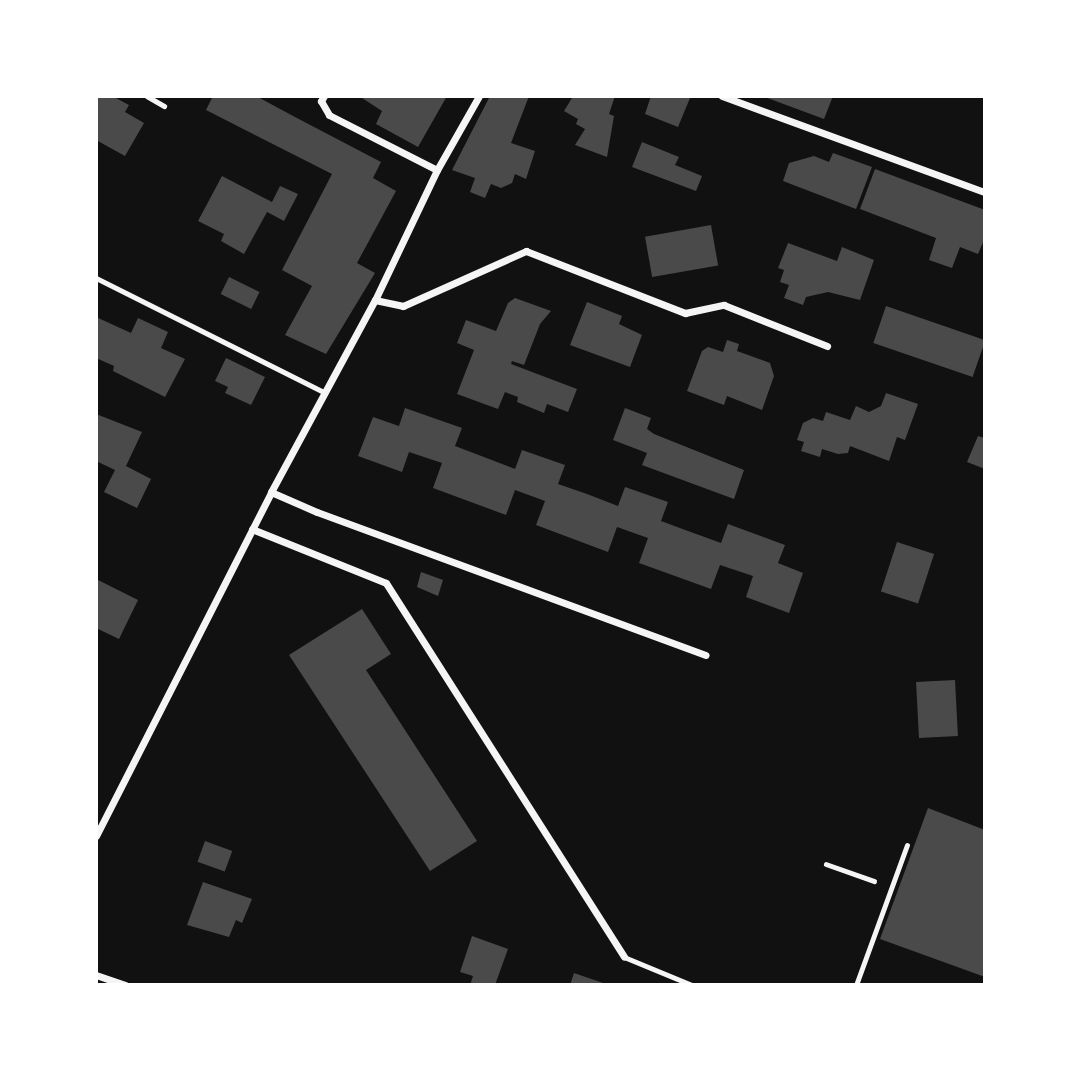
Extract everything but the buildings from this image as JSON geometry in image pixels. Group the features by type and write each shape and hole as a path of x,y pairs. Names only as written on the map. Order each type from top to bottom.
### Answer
{"street":[{"path":"324,96 321,101 329,115 437,170"},
{"path":"96,836 271,492 375,300 437,170 479,96"},
{"path":"722,96 985,192"},
{"path":"375,300 403,306 526,251 685,313 724,305 827,346"},
{"path":"271,492 317,512 705,655"},
{"path":"252,529 386,583 624,957"},
{"path":"96,975 125,985"}],"lane":[{"path":"96,278 324,392"},
{"path":"856,985 907,845"},
{"path":"624,957 692,985"}],"path":[{"path":"147,96 164,106"},
{"path":"826,864 887,885"}]}
